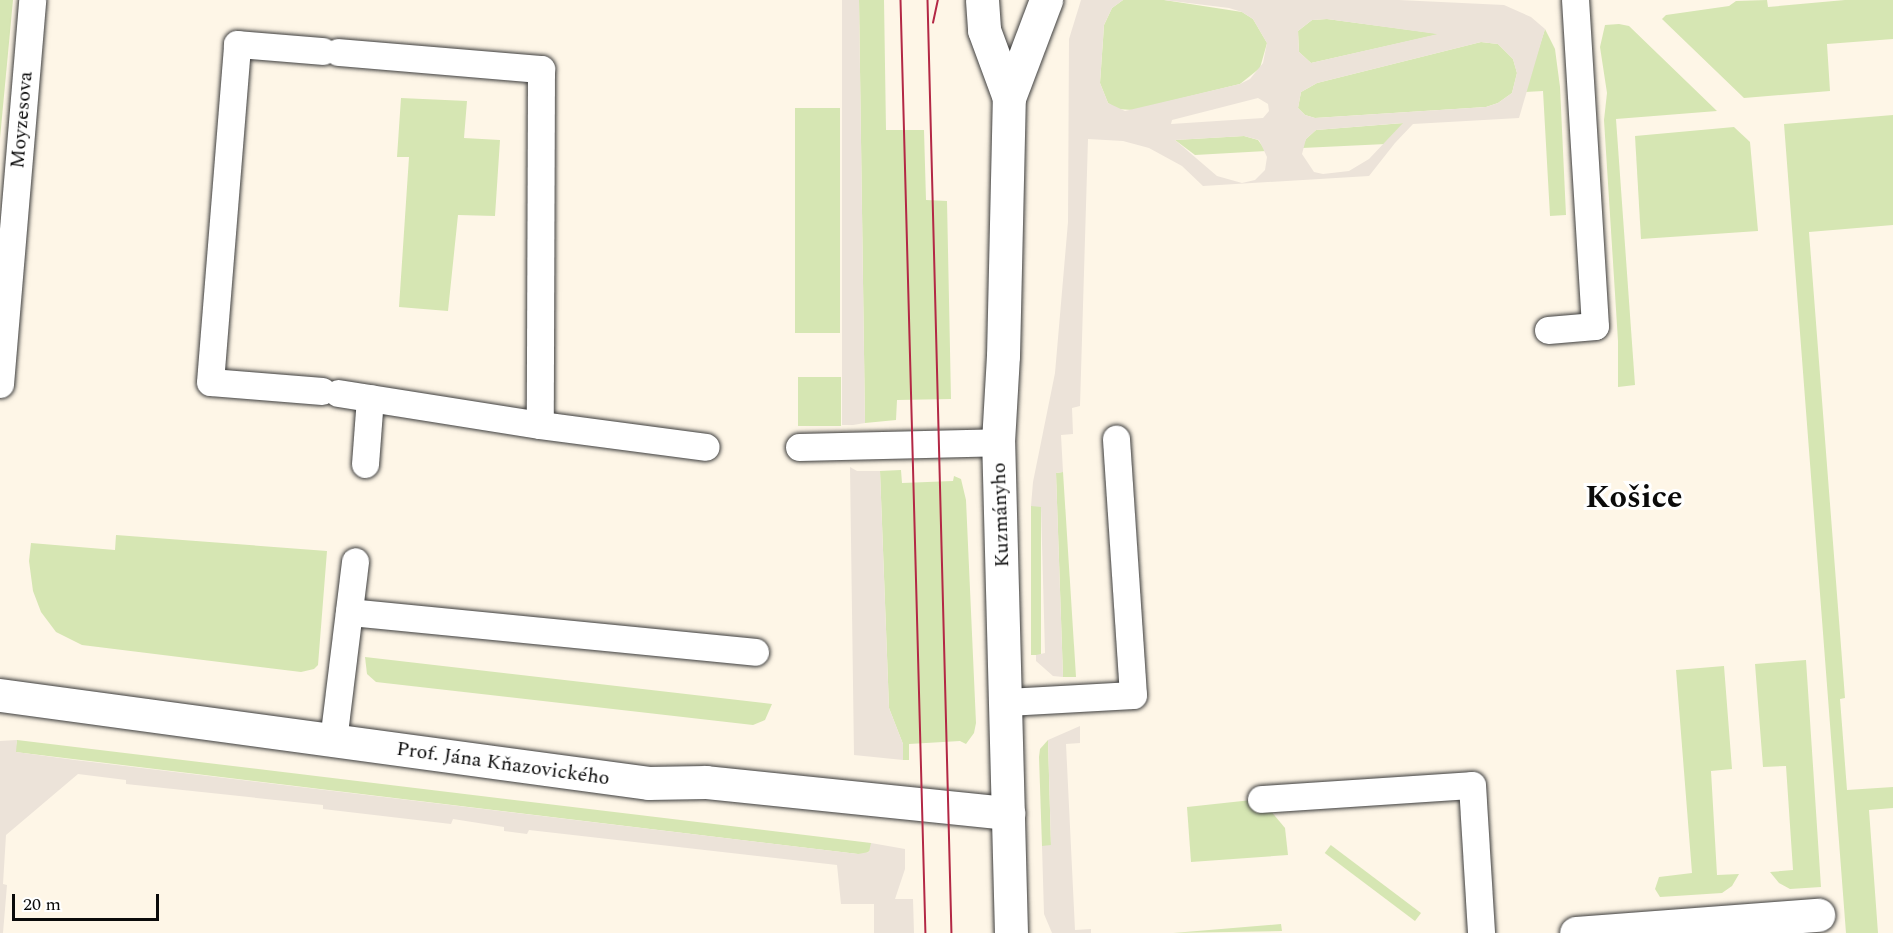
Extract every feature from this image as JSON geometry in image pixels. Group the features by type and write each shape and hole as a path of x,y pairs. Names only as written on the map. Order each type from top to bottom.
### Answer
{"street":[{"name":"Kuzmányho","path":"982,0 984,30 1009,98"},
{"name":"Kuzmányho","path":"1011,933 998,442 1003,356 1009,98 1046,0"},
{"name":"Prof. Jána Kňazovického","path":"0,695 648,783 706,782 1008,813"},
{"path":"1576,933 1818,915"}],"lane":[{"name":"Moyzesova","path":"0,384 32,0"},
{"path":"1548,330 1595,326 1575,0"},
{"path":"540,425 541,69 237,44 210,382 330,392 540,425 706,447"},
{"path":"364,464 370,398"},
{"path":"1006,702 1134,695 1116,439"},
{"path":"799,447 998,442"},
{"path":"333,741 355,561"},
{"path":"349,612 755,652"},
{"path":"1261,799 1472,785 1481,933"}],"green space":[{"path":"0,0 13,0 0,138"},
{"path":"859,0 884,0 886,130 924,130 926,200 947,201 951,399 897,400 896,420 865,423"},
{"path":"1123,0 1164,0 1242,12 1253,19 1267,43 1260,68 1240,84 1133,110 1117,109 1108,103 1100,83 1104,25 1112,8"},
{"path":"1767,0 1768,7 1845,0 1893,0 1893,39 1827,44 1830,91 1744,98 1662,19 1666,15 1729,6 1736,1"},
{"path":"1327,19 1440,34 1311,63 1299,52 1298,31 1312,20"},
{"path":"1605,25 1629,26 1717,111 1616,119 1635,385 1618,387 1618,341 1604,120 1607,93 1600,47"},
{"path":"1545,29 1555,49 1560,87 1566,215 1550,216 1543,91 1525,92"},
{"path":"1481,42 1498,44 1513,59 1517,73 1512,93 1498,103 1486,107 1315,118 1305,115 1298,108 1301,92 1317,83"},
{"path":"401,98 467,101 464,138 500,140 495,216 458,215 448,311 399,307 409,157 397,157"},
{"path":"795,108 840,108 840,333 795,333"},
{"path":"1893,115 1893,225 1809,232 1845,698 1840,699 1847,790 1893,787 1893,808 1869,810 1878,933 1846,933 1784,124"},
{"path":"1404,123 1386,144 1302,148 1306,139 1316,130"},
{"path":"1734,127 1750,142 1758,231 1641,239 1635,136"},
{"path":"1244,136 1258,140 1266,151 1195,155 1175,140"},
{"path":"798,377 841,377 841,426 798,426"},
{"path":"901,470 902,483 953,481 954,476 961,479 966,500 976,723 974,733 966,744 960,741 909,744 909,760 903,760 903,744 889,708 880,471"},
{"path":"1063,472 1076,677 1063,677 1056,473"},
{"path":"1031,506 1041,506 1041,655 1031,655"},
{"path":"116,535 327,551 318,665 314,669 301,672 82,645 56,632 41,612 33,591 29,561 31,543 115,550"},
{"path":"365,657 772,704 765,720 753,725 376,682 367,674"},
{"path":"1806,660 1821,887 1790,889 1779,883 1770,872 1793,870 1786,766 1763,767 1755,664"},
{"path":"1724,666 1732,769 1711,771 1717,875 1739,874 1732,886 1722,893 1660,897 1655,889 1659,877 1692,873 1676,670"},
{"path":"17,740 871,843 871,850 865,854 858,854 15,752"},
{"path":"1048,740 1051,846 1042,846 1039,757 1040,749"},
{"path":"1261,799 1285,828 1288,855 1191,862 1187,807"},
{"path":"1331,845 1421,913 1415,921 1325,853"},
{"path":"1281,924 1282,931 1173,933"}],"shaded area":[{"path":"842,0 859,0 865,423 853,425 842,425"},
{"path":"1081,0 1123,0 1112,8 1104,25 1100,83 1108,103 1125,111 1240,84 1250,79 1263,63 1267,43 1253,19 1242,12 1229,8 1164,0 1399,0 1504,5 1531,17 1545,29 1519,118 1413,124 1369,176 1203,186 1182,166 1149,148 1123,141 1088,139 1080,406 1072,408 1073,434 1061,435 1063,472 1056,473 1063,677 1053,676 1036,661 1036,655 1045,653 1041,507 1031,506 1033,482 1055,373 1068,222 1069,39","holes":["1327,19 1438,34 1311,63 1299,52 1298,31 1312,20","1481,42 1498,44 1513,59 1517,73 1512,93 1498,103 1486,107 1315,118 1305,115 1298,108 1301,92 1317,83","1258,98 1268,104 1269,111 1263,118 1171,124 1172,120","1403,123 1369,159 1349,171 1323,174 1314,172 1302,154 1306,139 1316,130","1244,136 1259,140 1267,157 1265,170 1255,180 1242,183 1217,176 1175,140"]},
{"path":"850,467 857,471 880,471 889,708 903,744 903,760 854,755"},
{"path":"1080,726 1080,743 1066,744 1075,930 1091,929 1091,933 1052,933 1044,914 1042,846 1051,845 1048,740"},
{"path":"17,740 16,752 75,760 858,854 869,852 871,843 905,849 905,869 895,899 913,899 914,933 874,933 874,904 841,904 837,865 529,830 527,834 504,831 504,827 453,819 451,824 323,809 323,805 126,784 126,780 78,774 6,835 3,884 7,885 3,933 0,933 0,741"}],"tram line":[{"path":"901,0 926,933"},
{"path":"928,0 952,933"},
{"path":"933,23 938,0"}],"district":[{"name":"Košice","path":"1634,498"}]}
